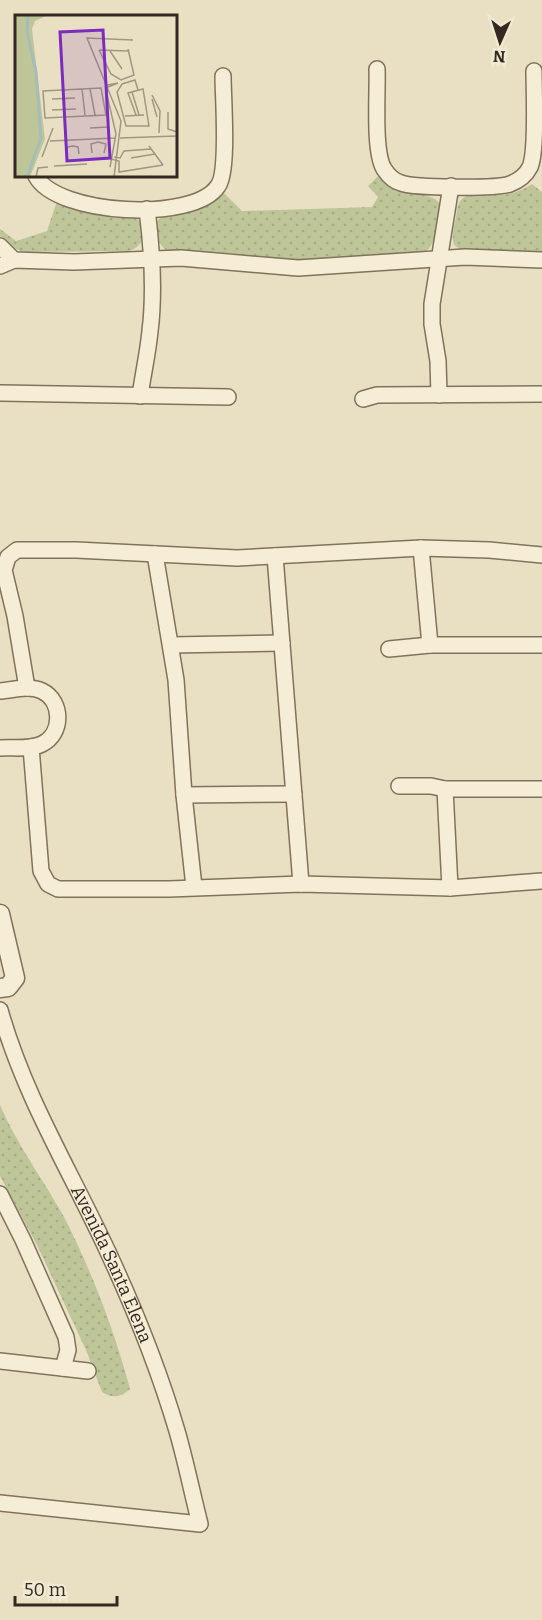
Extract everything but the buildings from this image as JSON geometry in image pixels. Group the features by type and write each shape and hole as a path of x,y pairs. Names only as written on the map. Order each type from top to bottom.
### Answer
{"street":[{"path":"377,69 378,152 382,167 392,179 407,185 451,186 505,186 516,181 526,172 532,157 534,71"},
{"path":"37,177 48,190 70,200 99,207 147,209 195,202 214,192 220,183 223,171 223,76"},
{"path":"439,395 438,361 432,324 434,294 451,186"},
{"path":"140,396 150,330 151,258 147,209"},
{"path":"0,246 14,260"},
{"path":"0,266 14,260 74,262 151,258 204,259 266,267 298,268 490,257 542,260"},
{"path":"1,393 228,397"},
{"path":"363,399 377,394 542,394"},
{"path":"421,548 430,645"},
{"path":"27,688 18,632 4,570 8,557 17,550 76,550 237,558 368,549 421,548 489,550 542,555"},
{"path":"155,554 171,645 180,715 184,795 194,887"},
{"path":"275,556 301,884"},
{"path":"171,645 282,643"},
{"path":"389,649 430,645 542,645"},
{"path":"0,691 27,688 46,694 55,704 58,718 57,726 43,744 31,747 0,748"},
{"path":"31,747 41,871 48,884 58,889 301,884 450,888 542,881"},
{"path":"399,786 431,786 445,789 542,789"},
{"path":"445,789 450,888"},
{"path":"184,795 294,794"},
{"path":"0,914 15,978 8,987 0,988"},
{"name":"Avenida Santa Elena","path":"0,1010 7,1035 31,1096 108,1251 140,1328 176,1429 200,1524 0,1503"},
{"path":"0,1194 66,1337 68,1350 63,1368"},
{"path":"0,1361 88,1371"}],"green space":[{"path":"380,174 407,189 437,200 440,204 439,224 435,238 423,253 285,263 166,250 159,242 154,226 162,217 206,206 224,193 242,211 372,207 378,197 368,186"},
{"path":"532,184 542,192 542,252 460,249 454,245 453,235 457,208 465,197 475,194 506,194"},
{"path":"57,201 135,216 142,226 142,241 135,249 129,251 24,252 16,249 0,236 0,229 16,241 47,231"},
{"path":"0,1105 22,1148 64,1217 84,1259 117,1345 130,1389 124,1394 109,1396 102,1392 86,1350 37,1245 0,1176"}]}
